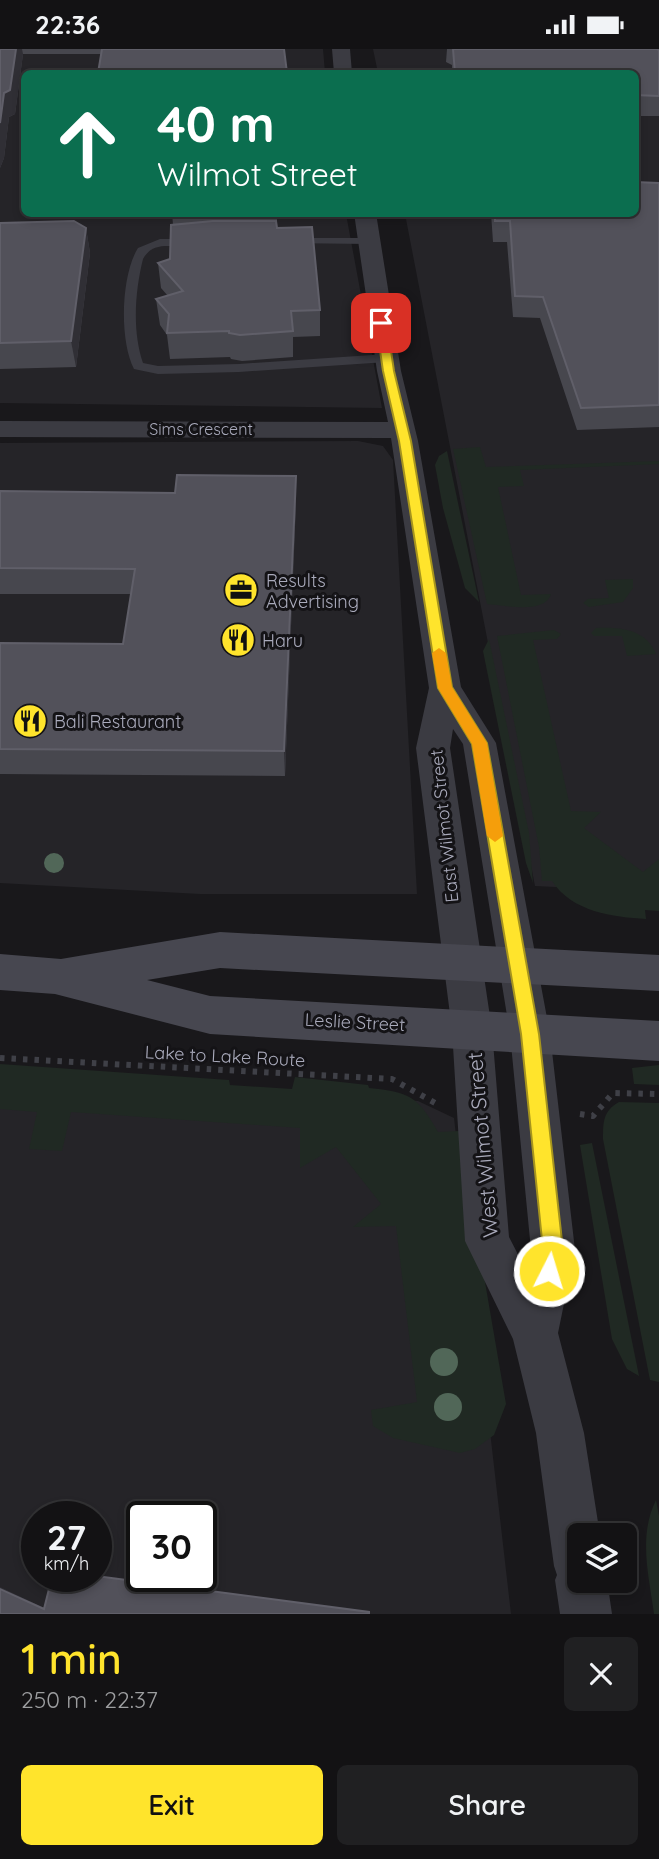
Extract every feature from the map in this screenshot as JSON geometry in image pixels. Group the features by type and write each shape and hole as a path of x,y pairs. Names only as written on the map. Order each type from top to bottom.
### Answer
{"main road":[{"name":"Leslie Street","path":"55,976 220,950 659,973"},
{"name":"Leslie Street","path":"0,972 55,976 210,1015 659,1041"}],"street":[{"path":"341,49 344,70"},
{"name":"East Wilmot Street","path":"366,217 387,358 403,430 445,688 433,748 472,1030"},
{"name":"Sims Crescent","path":"0,429 403,430"},
{"name":"East Wilmot Street","path":"445,688 479,743 530,1034"},
{"name":"West Wilmot Street","path":"472,1030 487,1241 535,1333 560,1433 573,1523"},
{"name":"West Wilmot Street","path":"530,1034 553,1250 535,1333"},
{"path":"583,1593 586,1614"}],"lane":[{"path":"276,241 369,241"},
{"path":"208,242 160,243 144,248 136,259 132,296 132,355 138,366 158,370 239,368 387,358"}],"path":[{"name":"Lake to Lake Route","path":"0,1058 392,1079 441,1106"},
{"path":"580,1114 593,1116 613,1093 659,1094"}],"shaded area":[{"path":"0,49 323,49 325,70 21,70 21,217 347,217 382,408 0,403"},
{"path":"373,49 659,49 659,892 535,886 406,217 639,217 639,70 377,70"},
{"path":"358,441 383,446 393,460 417,894 200,894 0,883 0,443"},
{"path":"480,447 486,467 659,461 659,464 520,470 524,486 498,487 521,595 551,594 541,605 513,607 487,604 453,449"},
{"path":"447,451 479,602 465,588 443,508 435,465 439,456"},
{"path":"633,579 633,588 623,602 589,607 583,603 588,599 609,598 605,580"},
{"path":"596,628 631,631 646,639 656,654 627,656 622,636 594,636 591,633"},
{"path":"554,630 561,634 557,639 533,640 571,811 601,812 584,828 643,872 659,859 659,911 645,910 646,919 594,911 570,900 552,881 542,881 539,847 497,636"},
{"path":"489,639 529,833 533,883 526,863 483,651"},
{"path":"0,1064 229,1080 230,1085 292,1089 295,1077 368,1085 369,1088 394,1091 411,1098 418,1103 438,1132 459,1131 506,1404 494,1435 475,1449 460,1453 393,1438 373,1426 371,1410 417,1402 396,1226 353,1227 381,1204 336,1147 300,1168 300,1128 71,1112 62,1151 29,1149 37,1112 0,1109"},
{"path":"659,1065 659,1085 634,1084 632,1068"},
{"path":"0,1077 418,1101 454,1118 511,1614 0,1614"},
{"path":"619,1102 659,1103 659,1382 650,1380 603,1139 605,1117"},
{"path":"592,1143 639,1376 627,1369 612,1339 580,1145"},
{"path":"656,1500 659,1516 659,1614 654,1614 646,1556 647,1528"}],"building":[{"path":"0,49 16,49 10,90 4,93 0,123"},
{"path":"102,49 284,49 287,70 98,70"},
{"path":"453,49 658,49 659,96 639,95 639,70 455,70"},
{"path":"639,182 659,183 659,405 581,408 543,297 515,296 510,221 495,221 495,217 639,217"},
{"path":"74,221 86,228 71,341 0,343 0,223"},
{"path":"213,221 276,221 277,228 312,227 320,310 291,311 293,331 240,335 229,331 167,333 169,314 156,299 183,291 158,263 170,259 171,225"},
{"path":"177,475 296,476 284,751 0,749 0,643 123,644 135,569 0,568 0,491 175,493"},
{"path":"112,1578 126,1580 126,1592 217,1592 369,1614 0,1614 0,1589 44,1609 48,1592 112,1592"}],"slow traffic":[{"path":"439,653 445,688 479,743 495,836"}],"place":[{"name":"Results Advertising","path":"241,590"},
{"name":"Haru","path":"238,640"},
{"name":"Bali Restaurant","path":"30,721"}],"route":[{"path":"381,323 405,441 445,688 479,743 530,1034 553,1250 549,1271"}]}
